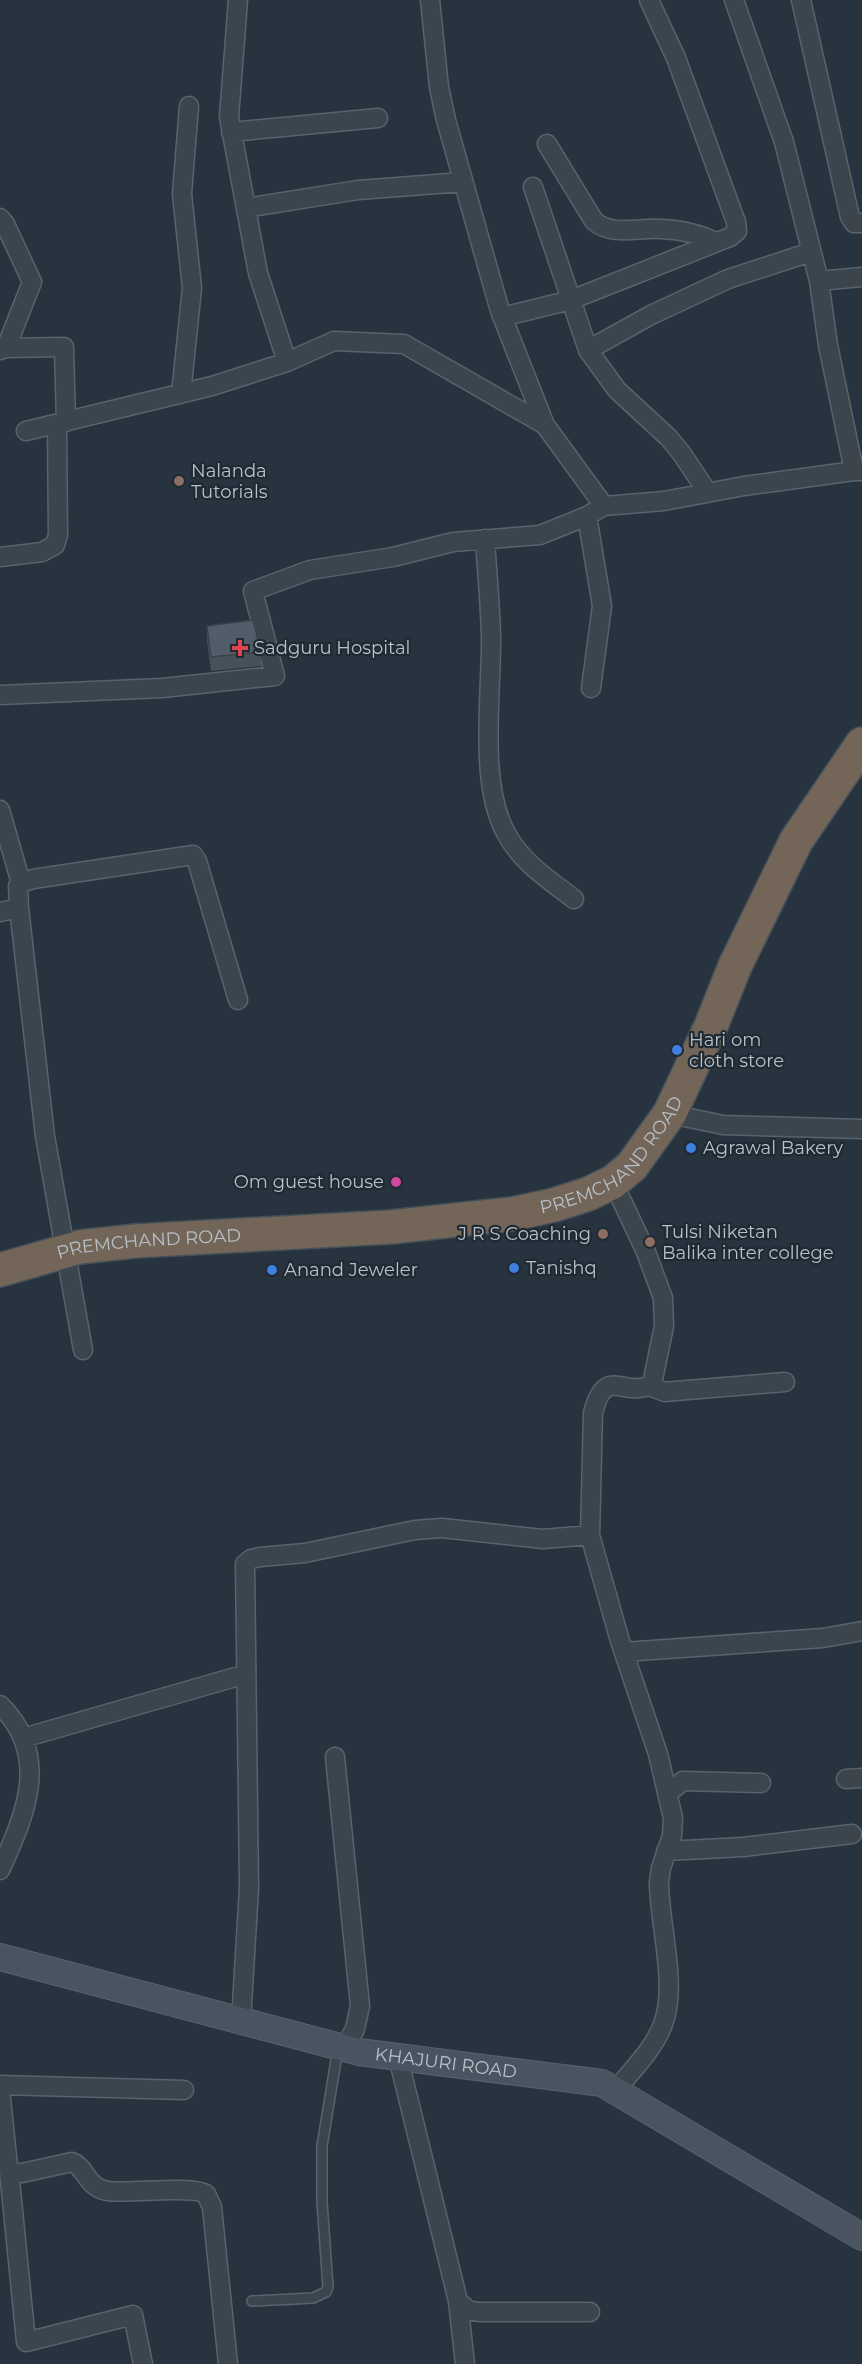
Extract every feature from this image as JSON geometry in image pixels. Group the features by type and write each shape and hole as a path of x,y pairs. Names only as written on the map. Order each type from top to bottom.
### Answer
{"highway":[{"name":"PREMCHAND ROAD","path":"616,1189 670,1113 711,1026 735,966 791,851 862,744"},
{"name":"PREMCHAND ROAD","path":"0,1270 68,1259 135,1241 391,1227 512,1214 616,1189 643,1179 660,1159 685,1117 763,942 797,875 862,770"},
{"name":"PREMCHAND ROAD","path":"0,1288 32,1277 68,1259"}],"street":[{"path":"238,0 229,117 231,132 258,273 287,362"},
{"path":"430,0 439,87 446,120 502,317 545,425 604,506"},
{"path":"502,317 571,300 734,235 736,222 676,58 649,0"},
{"path":"0,695 150,688 275,676 253,591 310,570 393,557 453,542 540,535 587,516 604,506 664,501 858,471 828,345 819,281 784,142 734,0"},
{"path":"801,0 850,217 854,223 862,223"},
{"path":"181,394 192,288 182,194 189,106"},
{"path":"231,132 378,118"},
{"path":"547,144 594,221 600,226 612,230 687,231 716,242"},
{"path":"246,208 358,190 463,182"},
{"path":"533,188 588,350 617,390 682,453 708,493"},
{"path":"0,218 32,282 3,349 64,347 58,535 55,545 42,552 0,557"},
{"path":"588,350 651,315 728,279 812,252"},
{"path":"819,281 862,277"},
{"path":"26,431 181,394 287,362 334,341 404,344 545,425"},
{"path":"587,516 602,606 591,688"},
{"path":"485,539 491,635 491,783 497,809 504,830 514,848 532,867 574,899"},
{"path":"0,810 21,883 17,891 45,1136 83,1350"},
{"path":"21,883 45,877 193,855 197,861 238,1000"},
{"path":"0,912 19,908"},
{"path":"685,1117 723,1125 862,1129"},
{"path":"616,1189 646,1252 663,1299 664,1326 654,1380 649,1386"},
{"path":"615,2091 654,2042 663,2025 667,2010 668,1991 659,1896 660,1868 673,1828 668,1793 658,1754 624,1652 590,1535 593,1413 599,1392 608,1387 649,1386 664,1392 675,1392 785,1382"},
{"path":"241,2021 249,1888 244,1568 247,1561 305,1553 415,1530 442,1528 543,1539 590,1535"},
{"path":"624,1652 823,1638 862,1631"},
{"path":"23,1738 246,1674"},
{"path":"0,1705 12,1717 23,1738 30,1776 28,1797 20,1824 0,1870"},
{"path":"336,1756 360,2006 355,2029 341,2048"},
{"path":"668,1793 684,1781 761,1783"},
{"path":"666,1851 735,1848 852,1834"},
{"name":"KHAJURI ROAD","path":"0,1957 341,2048 602,2083 862,2237"},
{"path":"398,2057 458,2301 465,2364"},
{"path":"143,2364 133,2315 26,2342 0,2087 184,2090"},
{"path":"9,2170 22,2174 75,2163 92,2184 107,2191 192,2190 206,2193 212,2207 228,2364"},
{"path":"458,2301 468,2310 479,2312 590,2312"}],"lane":[{"path":"252,2301 313,2298 326,2292 328,2287 321,2179 322,2146 341,2048"}],"building":[{"path":"253,620 261,652 211,657 207,626"}],"place":[{"name":"Nalanda Tutorials","path":"179,481"},
{"name":"Sadguru Hospital","path":"240,648"},
{"name":"Hari om cloth store","path":"677,1050"},
{"name":"Agrawal Bakery","path":"691,1148"},
{"name":"Om guest house","path":"396,1182"},
{"name":"J R S Coaching","path":"603,1234"},
{"name":"Tulsi Niketan Balika inter college","path":"650,1242"},
{"name":"Tanishq","path":"514,1268"},
{"name":"Anand Jeweler","path":"272,1270"}]}
